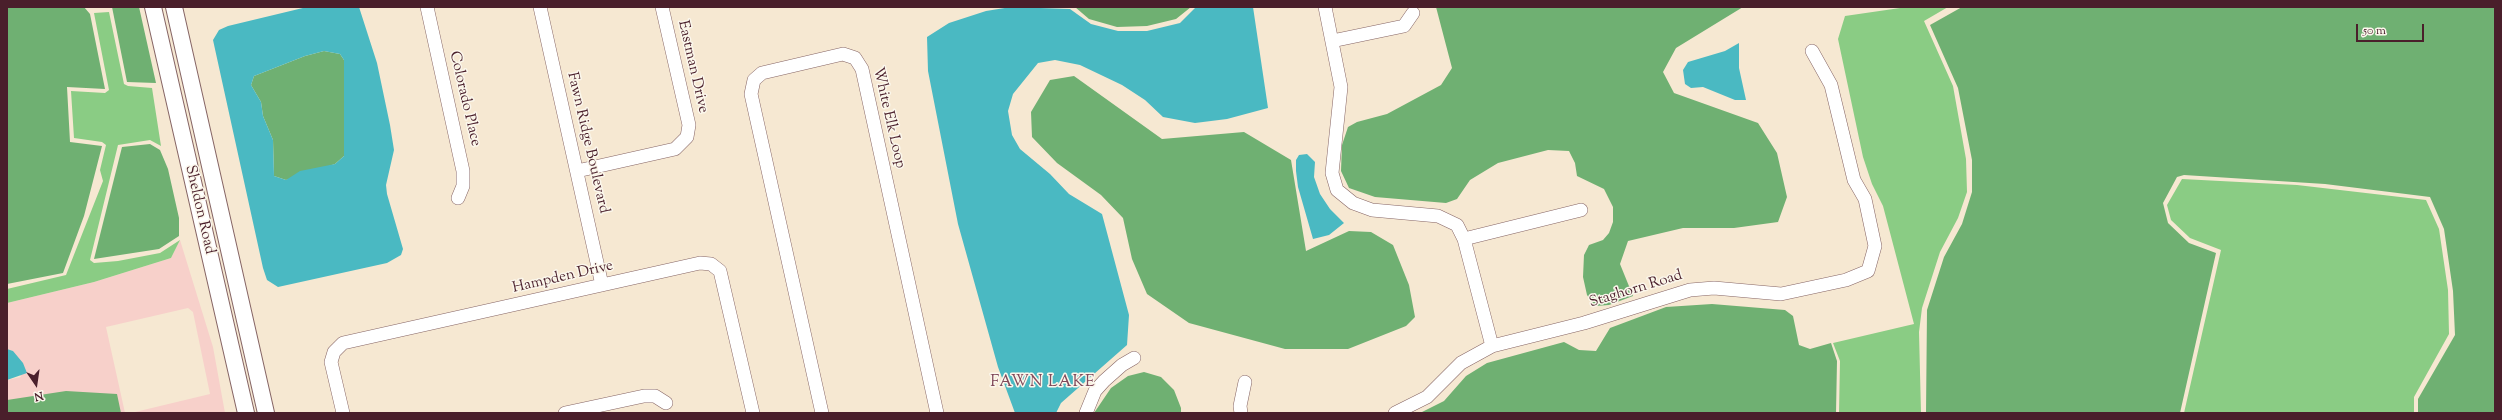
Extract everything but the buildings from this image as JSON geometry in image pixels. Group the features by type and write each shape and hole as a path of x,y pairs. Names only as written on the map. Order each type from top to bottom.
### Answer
{"main road":[{"name":"Sheldon Road","path":"153,7 246,413"},
{"name":"Sheldon Road","path":"174,7 266,413"}],"street":[{"name":"Colorado Place","path":"426,7 463,171 463,186 458,198"},
{"name":"Fawn Ridge Boulevard","path":"540,7 602,286"},
{"name":"Eastman Drive","path":"577,171 674,149 687,137 689,125 662,7"},
{"path":"1325,7 1341,87 1332,173 1337,190 1353,203 1372,210 1438,216 1456,225 1464,239 1492,346"},
{"path":"1332,41 1404,26 1413,13"},
{"name":"Staghorn Road","path":"1395,413 1427,397 1461,363 1492,346 1584,323 1660,298 1690,290 1714,288 1782,294 1846,280 1868,271 1876,246 1865,199 1854,180 1831,85 1812,51"},
{"name":"White Elk Loop","path":"822,413 751,94 754,80 762,73 843,54 855,58 862,69 937,413"},
{"path":"1464,239 1581,210"},
{"name":"Hampden Drive","path":"343,413 331,362 334,352 344,343 700,263 711,264 720,271 753,413"},
{"path":"1086,413 1095,391 1122,365 1134,358"},
{"path":"1241,413 1240,406 1245,382"},
{"path":"565,413 644,396 655,396 666,403"}],"shaded area":[{"path":"180,240 213,347 225,413 131,413 210,394 193,312 188,308 106,327 125,413 7,413 7,380 21,377 13,351 7,349 7,303 94,282 171,258"}],"green space":[{"path":"7,7 84,7 90,14 105,89 67,87 70,142 102,146 84,216 63,273 7,284"},
{"path":"112,7 139,7 156,83 127,82"},
{"path":"1075,7 1191,7 1176,19 1147,26 1117,27 1089,19"},
{"path":"1436,7 1743,7 1676,48 1663,72 1674,93 1758,123 1777,153 1787,197 1778,222 1734,228 1683,228 1628,241 1620,264 1633,296 1609,305 1595,306 1587,295 1583,277 1584,255 1589,245 1603,240 1609,233 1613,222 1613,207 1604,189 1577,176 1575,163 1569,151 1548,150 1498,163 1470,180 1457,199 1446,203 1375,197 1349,188 1341,171 1342,145 1348,127 1357,122 1387,114 1441,85 1452,68"},
{"path":"1907,7 1948,7 1924,21 1953,86 1966,159 1967,192 1958,218 1940,252 1922,308 1919,332 1921,413 1839,413 1840,361 1833,343 1914,324 1883,206 1872,184 1863,157 1838,39 1845,16"},
{"path":"1962,7 2495,7 2495,413 2418,413 2418,399 2455,335 2453,291 2444,229 2430,197 2325,184 2184,175 2177,177 2163,203 2168,223 2189,243 2216,253 2180,413 1926,413 1927,310 1944,257 1962,224 1972,192 1972,160 1958,88 1930,25"},
{"path":"109,12 124,84 128,86 152,88 161,146 150,140 118,145 90,260 94,263 118,261 160,253 180,240 171,258 94,282 7,303 7,289 66,275 103,181 100,170 106,145 102,142 74,138 71,91 105,93 109,90 94,13"},
{"path":"324,51 340,54 344,60 344,156 335,164 286,180 274,176 273,140 263,116 261,102 251,85 254,76 305,56"},
{"path":"1074,76 1162,139 1244,132 1291,160 1306,251 1349,231 1371,232 1393,245 1409,285 1415,317 1406,326 1348,349 1285,349 1189,323 1147,294 1132,259 1123,218 1101,195 1057,163 1032,137 1031,112 1050,80"},
{"path":"150,144 160,150 168,169 179,218 179,236 159,249 94,259 122,147"},
{"path":"2182,179 2297,185 2426,200 2439,229 2448,290 2449,334 2414,397 2414,413 2184,413 2221,250 2190,238 2171,220 2167,205"},
{"path":"1712,304 1785,310 1793,316 1799,345 1810,349 1831,343 1837,361 1836,413 1420,413 1444,401 1466,376 1487,363 1564,342 1579,350 1596,351 1610,328 1666,307"},
{"path":"1144,372 1161,377 1174,390 1181,408 1181,413 1094,413 1111,388 1128,376"},
{"path":"66,391 117,394 121,413 7,413 7,400"}],"water":[{"path":"307,7 359,7 377,63 390,125 394,150 386,185 387,194 403,249 401,255 387,263 278,287 267,280 263,268 213,40 219,30 228,26","holes":["324,51 340,54 344,60 344,156 335,164 300,171 286,180 274,176 273,140 263,116 261,102 251,85 254,76 305,56"]},
{"path":"1011,7 1070,9 1091,24 1118,31 1147,31 1180,23 1196,7 1253,7 1268,108 1227,119 1195,123 1163,117 1145,100 1122,85 1080,65 1055,60 1038,63 1013,94 1008,111 1012,135 1020,149 1050,174 1069,194 1102,214 1129,315 1127,345 1061,403 1056,413 1015,413 998,367 958,224 928,71 927,37 949,23 986,11"},
{"path":"1739,43 1739,68 1746,100 1735,100 1703,87 1691,88 1685,84 1683,70 1688,62 1725,51"},
{"path":"1307,154 1315,162 1314,177 1320,194 1330,209 1344,223 1329,235 1313,239 1298,187 1296,171 1296,160 1299,155"},
{"path":"7,349 13,351 23,363 27,373 7,380"}],"district":[{"name":"FAWN LAKE","path":"1043,383"}]}
